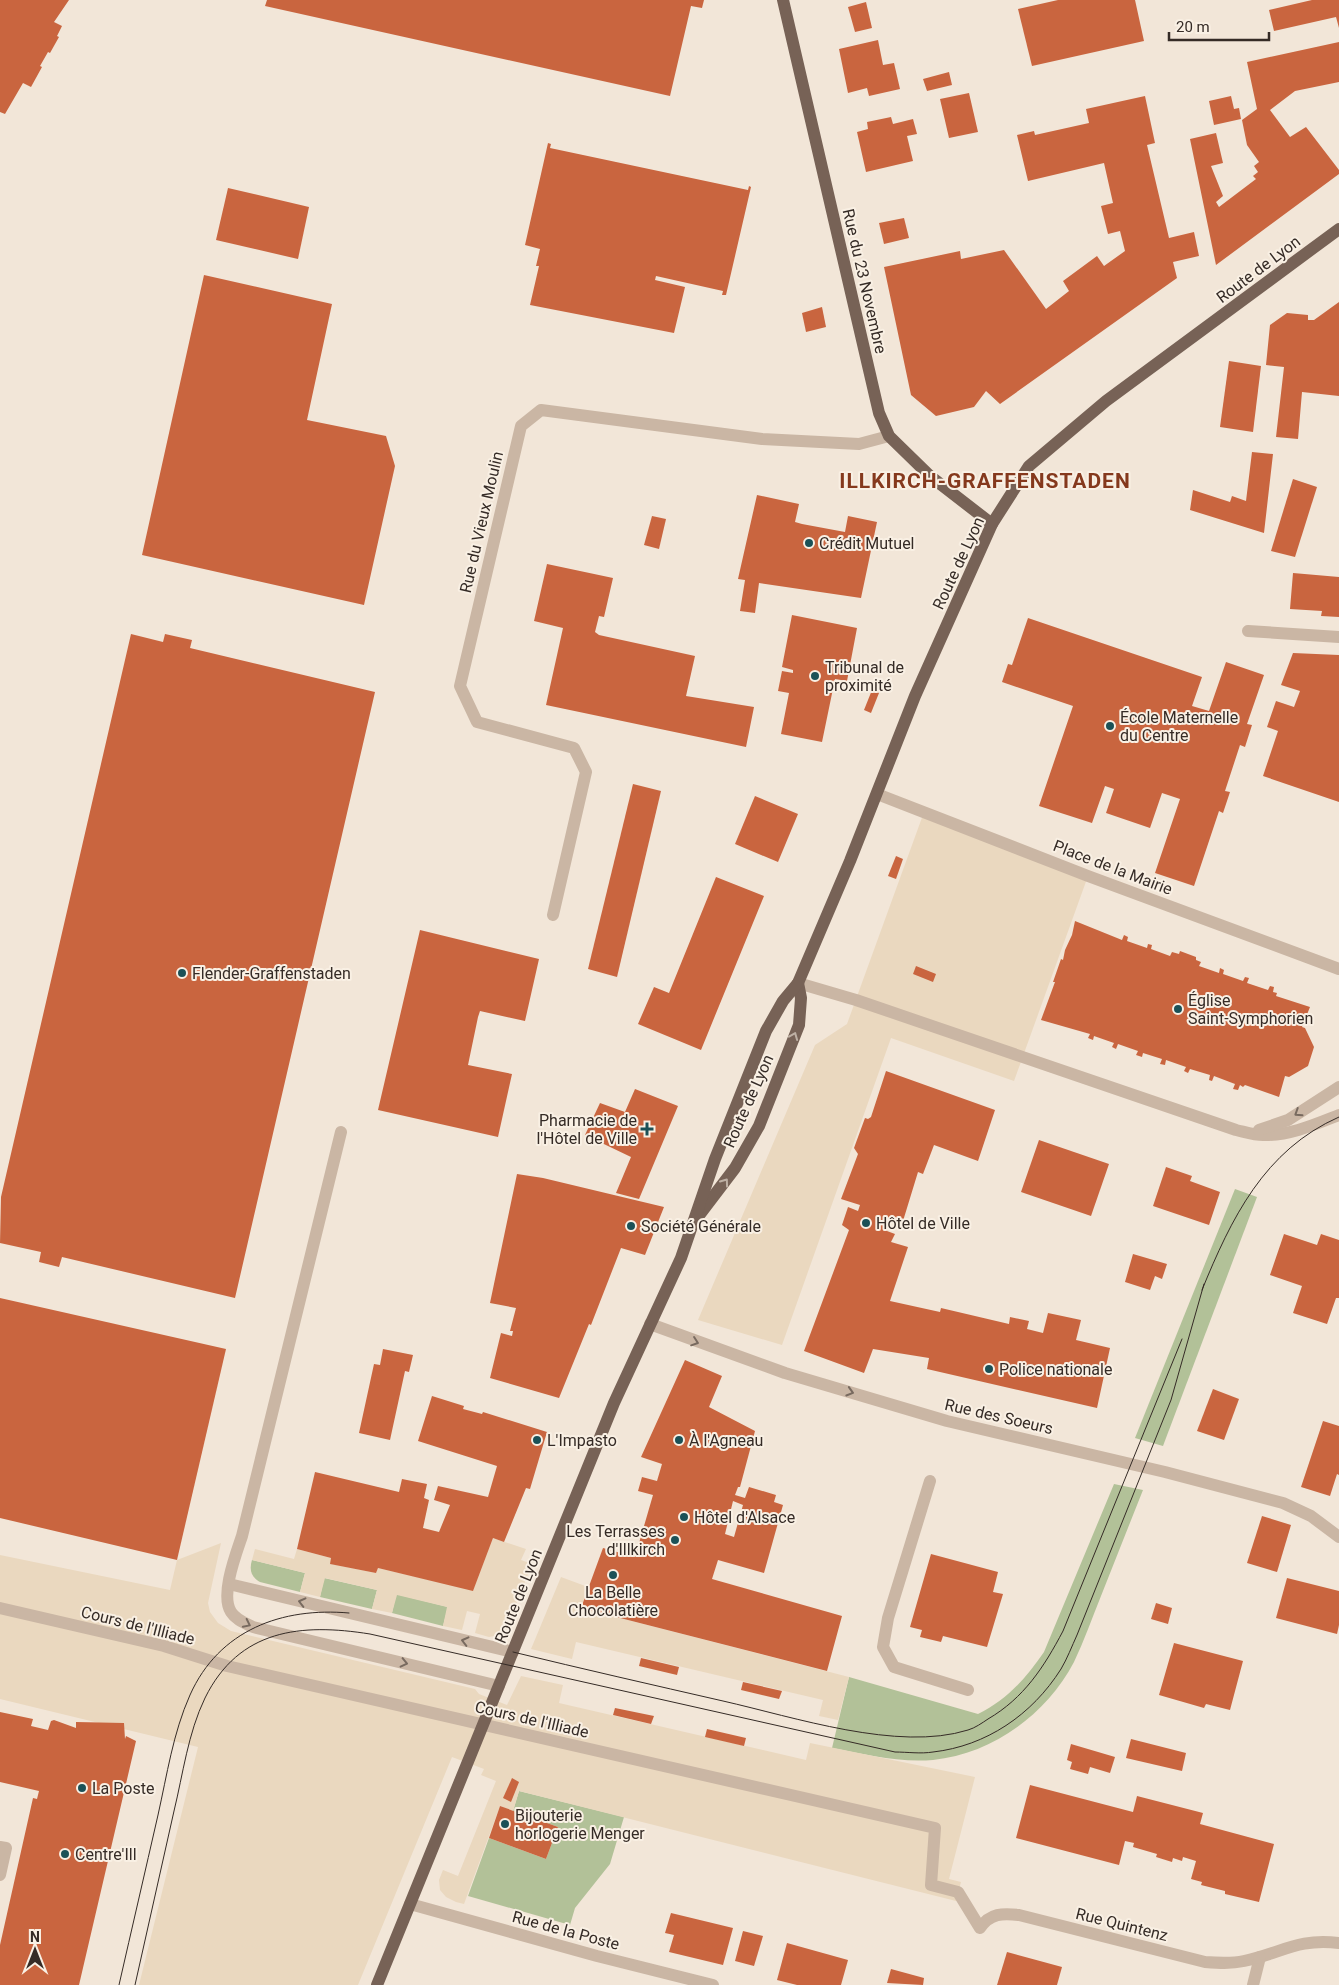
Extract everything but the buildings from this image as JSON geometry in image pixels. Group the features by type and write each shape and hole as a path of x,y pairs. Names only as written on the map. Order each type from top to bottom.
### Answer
{"main road":[{"name":"Rue du 23 Novembre","path":"783,0 875,398 889,436 930,476 992,524"},
{"name":"Route de Lyon","path":"377,1985 610,1412 667,1290 695,1221 715,1159 766,1031 783,1001 798,983 877,794 915,696 992,524 1029,466 1106,401 1339,230"},
{"name":"Route de Lyon","path":"695,1221 735,1168 759,1126 799,1025 801,998 798,983"}],"street":[{"name":"Rue du Vieux Moulin","path":"552,915 586,772 574,748 477,722 460,686 521,426 541,410 762,438 858,444 889,436"},
{"path":"1248,631 1339,637"},
{"name":"Place de la Mairie","path":"877,794 1088,876 1339,969"},
{"path":"798,983 856,1000 1236,1130 1264,1135 1282,1133 1310,1126 1339,1115"},
{"path":"1236,1130 1258,1130 1288,1120 1339,1087"},
{"path":"340,1132 229,1584 227,1598 230,1611 240,1621 253,1627 499,1686"},
{"name":"Rue des Soeurs","path":"650,1324 784,1373 947,1421 1165,1472 1283,1502 1311,1516 1339,1537"},
{"path":"930,1481 888,1618 883,1647 894,1667 968,1690"},
{"path":"229,1584 513,1652"},
{"name":"Cours de l'Illiade","path":"0,1608 164,1646 227,1666 935,1828 931,1885 958,1892 980,1928"},
{"path":"0,1847 6,1848 0,1876"},
{"name":"Rue de la Poste","path":"410,1904 597,1956 713,1985"},
{"name":"Rue Quintenz","path":"980,1928 986,1919 1005,1914 1020,1915 1205,1962 1226,1963 1260,1956 1292,1945 1324,1942 1339,1944"},
{"path":"1253,1985 1260,1956"}],"green space":[{"path":"1235,1189 1257,1197 1163,1446 1135,1438"},
{"path":"1114,1484 1143,1490 1074,1662 1062,1681 1033,1715 1015,1729 976,1750 933,1760 894,1759 832,1748 849,1677 978,1714 998,1702 1015,1688 1044,1652"},
{"path":"252,1560 305,1573 300,1592 257,1580 252,1573"},
{"path":"324,1578 377,1590 372,1609 320,1597"},
{"path":"396,1594 448,1607 443,1626 392,1613"},
{"path":"519,1791 624,1817 610,1864 575,1908 570,1925 468,1896 489,1838 546,1859 558,1827 513,1811"}],"shaded area":[{"path":"924,812 1088,876 1014,1081 891,1038 782,1345 698,1320 815,1045 847,1024"},
{"path":"493,1538 526,1549 521,1560 532,1564 507,1627 499,1635 489,1637 475,1633 480,1614 467,1611 462,1630 443,1626 447,1607 397,1595 392,1613 372,1609 377,1590 325,1578 320,1597 300,1592 305,1573 252,1560 255,1549 294,1559 297,1549 331,1558 331,1564 376,1573 378,1568 473,1590"},
{"path":"221,1543 208,1603 210,1612 218,1623 231,1631 475,1689 479,1694 507,1705 521,1676 563,1685 559,1703 806,1760 810,1743 975,1777 949,1879 961,1882 956,1901 519,1791 513,1811 500,1806 464,1904 456,1902 446,1897 440,1890 439,1880 443,1870 458,1876 496,1781 481,1775 484,1769 452,1757 358,1985 139,1985 198,1747 0,1699 0,1555 170,1590 177,1560"},
{"path":"561,1577 588,1587 581,1608 849,1677 838,1720 819,1716 823,1700 576,1642 572,1659 531,1649"}],"tram line":[{"path":"1202,1290 1225,1238 1253,1189 1290,1148 1313,1131 1339,1117"},
{"path":"135,1985 187,1754 199,1711 219,1675 235,1657 254,1645 274,1636 296,1631 320,1630 370,1634 895,1752 928,1753 953,1749 971,1743 1006,1726 1036,1701 1049,1686 1061,1669 1077,1635 1171,1400 1204,1284"},
{"path":"513,1652 846,1730 910,1737 940,1736 973,1728 1001,1711 1023,1691 1032,1681 1063,1631 1182,1339"},
{"path":"119,1985 175,1739 184,1709 202,1673 218,1654 235,1639 255,1627 277,1619 300,1614 324,1612 349,1613"}],"place":[{"name":"Crédit Mutuel","path":"809,543"},
{"name":"Tribunal de proximité","path":"815,676"},
{"name":"École Maternelle du Centre","path":"1110,726"},
{"name":"Flender-Graffenstaden","path":"182,973"},
{"name":"Église Saint-Symphorien","path":"1178,1009"},
{"name":"Pharmacie de l'Hôtel de Ville","path":"647,1129"},
{"name":"Hôtel de Ville","path":"866,1223"},
{"name":"Société Générale","path":"631,1226"},
{"name":"Police nationale","path":"989,1369"},
{"name":"L'Impasto","path":"537,1440"},
{"name":"À l'Agneau","path":"679,1440"},
{"name":"Hôtel d'Alsace","path":"684,1517"},
{"name":"Les Terrasses d'Illkirch","path":"675,1540"},
{"name":"La Belle Chocolatière","path":"613,1575"},
{"name":"La Poste","path":"82,1788"},
{"name":"Bijouterie horlogerie Menger","path":"505,1824"},
{"name":"Centre'Ill","path":"65,1854"}],"district":[{"name":"ILLKIRCH-GRAFFENSTADEN","path":"985,481"}]}
